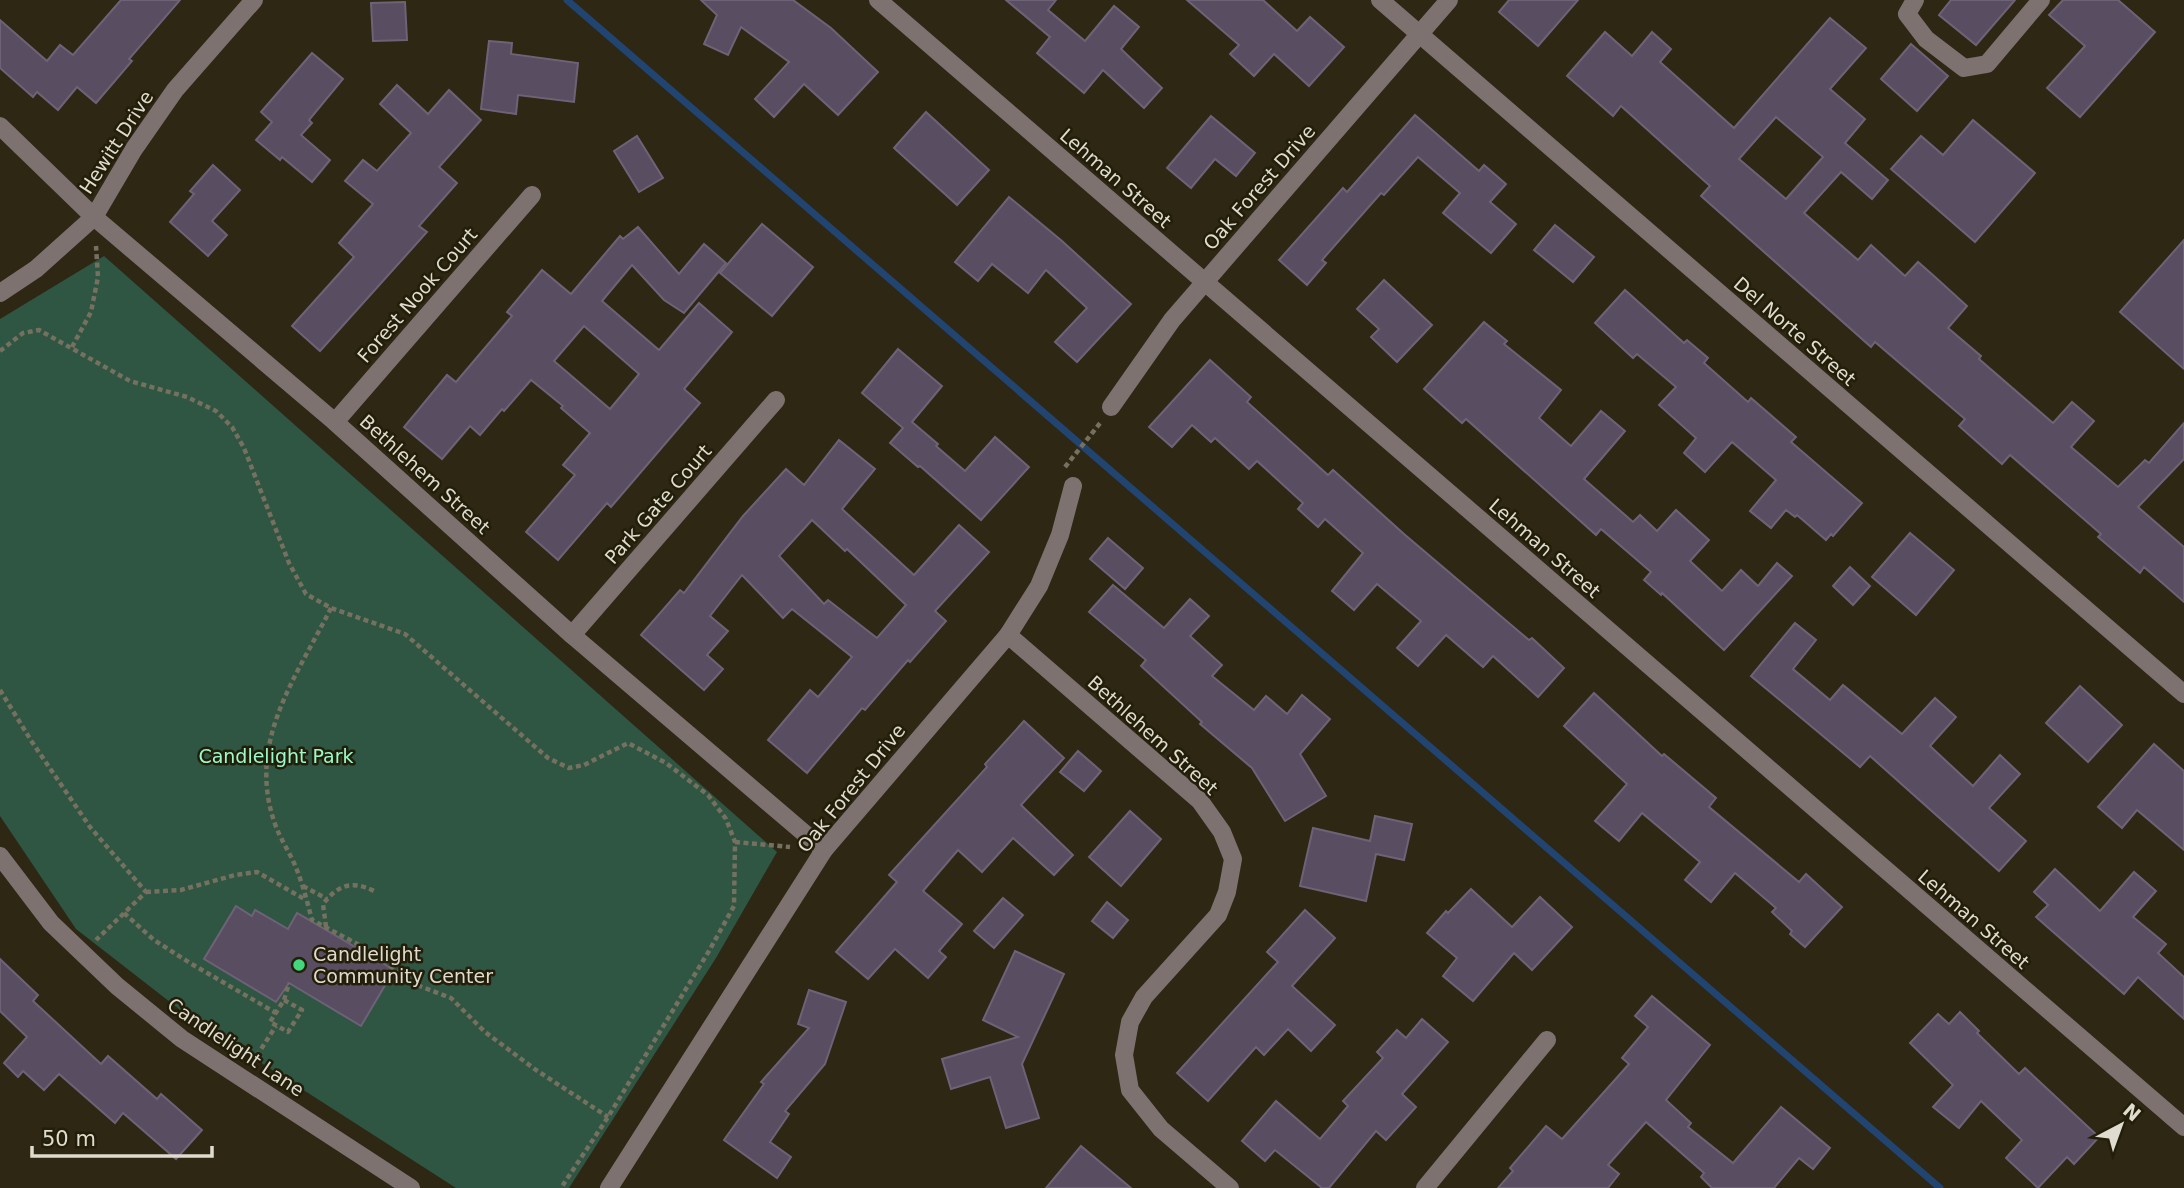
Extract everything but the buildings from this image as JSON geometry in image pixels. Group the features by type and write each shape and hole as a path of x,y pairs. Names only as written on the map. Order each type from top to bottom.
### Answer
{"street":[{"name":"Hewitt Drive","path":"0,293 36,268 94,216 134,149 175,90 254,0"},
{"name":"Lehman Street","path":"878,0 2184,1128"},
{"name":"Del Norte Street","path":"1380,0 2184,694"},
{"name":"Oak Forest Drive","path":"1107,413 1172,320 1448,0"},
{"path":"1915,0 1907,14 1926,39 1964,68 1987,64 2041,0"},
{"name":"Bethlehem Street","path":"0,126 94,216 335,422 572,635 824,850"},
{"name":"Forest Nook Court","path":"335,422 532,195"},
{"name":"Park Gate Court","path":"572,635 776,400"},
{"name":"Oak Forest Drive","path":"609,1188 824,850 1008,635 1039,586 1060,535 1073,486"},
{"name":"Bethlehem Street","path":"1008,635 1200,801 1222,832 1233,859 1227,892 1218,915 1144,997 1130,1022 1124,1055 1130,1090 1161,1129 1230,1188"},
{"name":"Candlelight Lane","path":"0,856 51,923 117,986 182,1039 411,1188"},
{"path":"1424,1188 1548,1040"}],"path":[{"path":"72,348 91,313 98,277 94,216"},
{"path":"0,351 23,333 39,330 130,381 187,397 216,411 232,427 244,448 289,563 306,594 331,608 405,634 548,758 569,768 584,765 628,743 666,763 708,795 726,819 735,842 734,905 608,1117 561,1188"},
{"path":"1063,469 1107,413"},
{"path":"331,608 283,699 268,744 265,785 275,825 295,865 312,920 380,956 394,970 417,985 452,998 485,1032 536,1070 608,1117"},
{"path":"0,690 90,827 146,892"},
{"path":"735,842 824,850"},
{"path":"83,953 146,892 181,890 235,875 257,872 307,901"},
{"path":"326,927 323,904 332,893 350,885 362,885 374,891"},
{"path":"302,886 327,899"},
{"path":"124,913 154,940 276,1013"},
{"path":"284,1000 302,1010 288,1032 270,1022 284,1000 289,983"},
{"path":"242,1078 276,1026"}],"green space":[{"name":"Candlelight Park","path":"104,256 777,852 716,958 569,1188 456,1188 188,1016 76,929 0,816 0,319"}],"waterway":[{"path":"567,0 1940,1188"}],"place":[{"name":"Candlelight Community Center","path":"299,965"}]}
